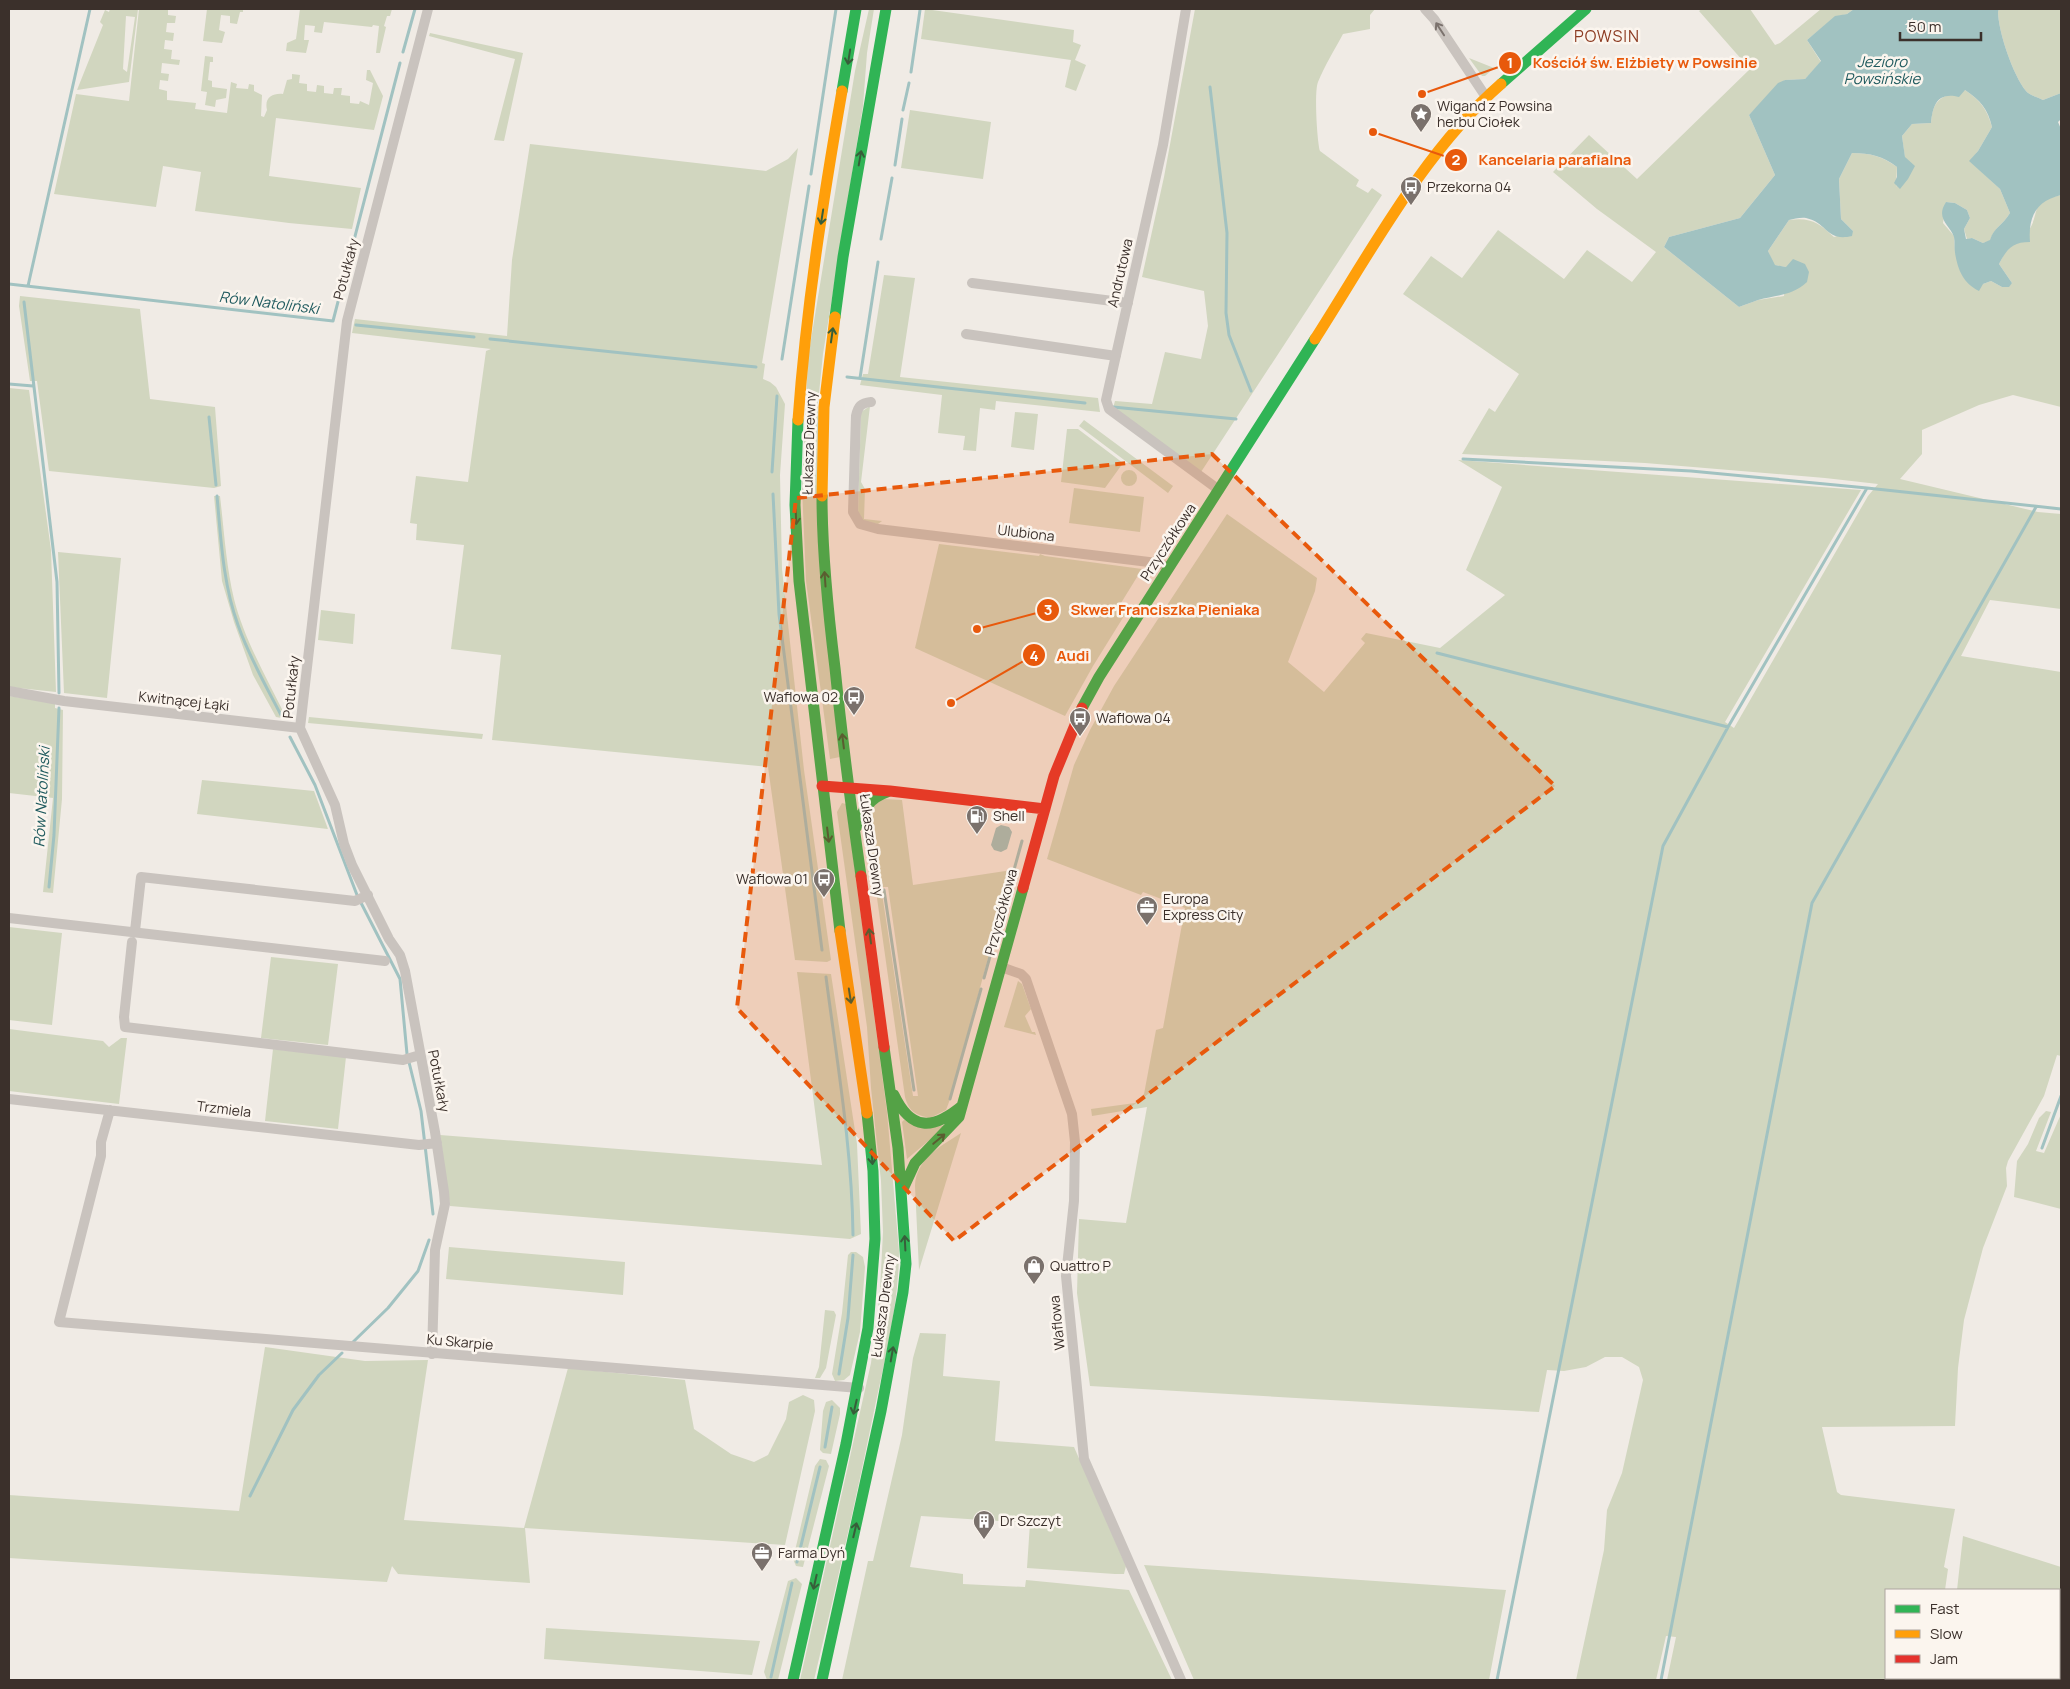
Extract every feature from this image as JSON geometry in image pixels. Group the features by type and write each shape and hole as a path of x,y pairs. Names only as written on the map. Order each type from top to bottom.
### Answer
{"main road":[{"name":"Łukasza Drewny","path":"793,1680 859,1388 871,1306 875,1237 870,1134 845,967 822,786 807,656 795,509 797,420 805,332 856,9"},
{"name":"Łukasza Drewny","path":"822,1680 882,1411 903,1292 906,1248 902,1192 890,1088 855,831 827,600 822,529 822,461 825,399 843,257 886,9"},
{"name":"Przyczółkowa","path":"902,1192 909,1172 917,1159 951,1129 959,1117 1045,808 1064,750 1084,706 1107,665 1414,184 1444,144 1486,98 1586,9"},
{"path":"822,786 890,791 1045,808"},
{"path":"855,831 866,804 873,797 890,791"},
{"path":"890,1088 904,1113 913,1120 926,1124 938,1122 964,1104"}],"street":[{"name":"Potułkały","path":"428,9 347,321 300,728 335,805 362,898 400,955 405,971 412,1057 433,1143 444,1204 435,1250 432,1354"},
{"name":"Andrutowa","path":"1186,9 1163,145 1106,400 1109,408 1219,490"},
{"path":"1425,9 1486,98"},
{"path":"972,283 1128,303"},
{"path":"966,334 1116,356"},
{"name":"Ulubiona","path":"870,402 863,403 858,408 856,416 853,512 860,524 878,529 1157,563 1169,567"},
{"name":"Kwitnącej Łąki","path":"9,691 64,701 300,728"},
{"path":"135,931 141,877 362,898"},
{"path":"9,918 386,961"},
{"path":"132,942 124,1017 125,1027 412,1057"},
{"name":"Waflowa","path":"1001,967 1021,974 1026,979 1072,1114 1075,1142 1074,1201 1066,1276 1084,1460 1181,1680"},
{"name":"Trzmiela","path":"9,1098 419,1145 433,1143"},
{"name":"Ku Skarpie","path":"110,1110 101,1142 101,1156 59,1322 859,1388"}],"highlighted area":[{"path":"1212,454 1555,786 954,1241 737,1008 796,498"}],"green space":[{"path":"110,9 138,9 129,82 77,90 103,25 100,22 105,10 109,12","holes":["126,16 135,17 127,72 123,69"]},
{"path":"139,9 168,9 168,15 176,16 175,23 167,23 166,32 174,33 173,41 165,40 164,49 172,50 171,59 180,60 179,65 162,63 161,73 169,74 168,81 160,80 159,89 167,91 167,100 196,103 195,109 227,113 231,82 237,84 236,88 248,89 249,84 254,85 254,91 262,95 261,116 264,117 268,99 276,94 283,94 287,80 292,79 292,74 300,75 299,83 307,84 307,91 316,92 317,85 324,86 324,93 333,94 334,88 342,88 341,95 350,96 350,103 359,104 360,101 369,105 373,83 366,80 367,70 370,70 383,96 374,130 276,118 269,176 361,188 352,229 195,211 201,172 163,166 156,207 54,194 76,94 129,101"},
{"path":"207,9 243,9 243,12 240,12 237,24 230,23 230,16 221,15 219,30 225,32 222,43 203,41"},
{"path":"300,9 392,9 390,16 387,16 384,26 386,27 380,53 376,53 379,26 373,25 372,27 324,22 322,33 314,32 315,26 305,25 304,40 309,40 306,53 286,51 287,43 296,39"},
{"path":"869,9 874,9 867,53 863,106 823,354 818,403 840,757 830,759 806,581 802,487 808,358 855,71"},
{"path":"925,9 1074,30 1073,42 1081,45 1075,60 1086,65 1076,91 1065,87 1071,60 921,39"},
{"path":"1195,9 1375,9 1370,15 1370,29 1343,34 1330,57 1318,82 1316,116 1320,151 1359,180 1356,186 1368,193 1372,188 1382,195 1201,472 1113,408 1115,401 1152,404 1165,352 1201,359 1208,326 1204,291 1142,277 1164,177"},
{"path":"1702,9 1750,9 1775,45 1780,43 1821,9 1854,9 1847,14 1835,17 1807,40 1821,62 1805,79 1785,80 1749,115 1775,175 1740,218 1669,237 1664,247 1739,307 1758,300 1784,296 1786,267 1774,265 1768,251 1789,220 1809,220 1824,228 1834,237 1853,231 1841,219 1839,179 1852,153 1876,156 1897,167 1896,187 1905,158 1902,136 1912,124 1931,123 1934,108 1940,99 1945,96 1965,90 1979,101 1988,115 1992,127 1970,161 2000,189 2010,213 1994,232 1990,241 1983,243 1972,238 1967,239 1964,229 1970,218 1967,210 1955,203 1946,202 1943,223 1954,236 1955,253 1983,284 1991,281 2002,287 2012,283 1999,264 2005,252 2027,233 2039,205 2043,201 2061,195 2061,407 2013,395 1979,405 1922,430 1922,454 1900,479 2038,512 2061,514 2061,609 1990,600 1961,656 2061,672 2061,1056 2057,1055 2044,1096 2008,1161 2006,1168 2007,1186 1983,1248 1964,1320 1958,1368 1955,1426 1822,1427 1837,1492 1841,1495 1955,1509 1944,1567 1948,1569 1945,1589 1885,1589 1885,1679 1934,1680 1667,1680 1676,1637 1666,1636 1656,1680 1576,1680 1604,1550 1607,1510 1622,1473 1643,1380 1639,1367 1622,1357 1605,1357 1586,1367 1564,1371 1547,1370 1539,1412 1090,1386 1077,1293 1079,1219 1126,1223 1147,1107 1092,1116 1091,1109 1135,1103 1144,1094 1156,1030 1163,1028 1185,908 1143,892 1141,895 1047,859 1074,765 1090,730 1114,686 1227,514 1317,578 1315,591 1288,662 1324,692 1365,643 1361,639 1366,633 1440,648 1505,595 1466,570 1502,487 1458,460 1861,490 1725,722 1734,728 1868,496 1878,484 1645,463 1462,454 1489,408 1495,412 1519,374 1403,294 1431,256 1462,278 1498,230 1564,279 1587,250 1632,282 1656,252 1597,209 1553,172 1589,135 1637,179 1750,69 1699,11"},
{"path":"2000,9 2061,9 2061,93 2043,100 2026,91 2016,75 2003,41 1998,11"},
{"path":"430,33 523,53 504,141 494,140 515,59 429,36"},
{"path":"205,56 213,57 213,62 210,62 208,80 212,81 212,87 227,89 226,98 216,100 215,107 205,105 207,92 201,91"},
{"path":"1469,58 1494,68 1485,76 1482,76"},
{"path":"910,110 991,122 983,179 901,168"},
{"path":"530,144 766,171 788,159 798,148 762,363 765,364 763,379 776,387 785,404 780,475 782,569 804,770 831,960 827,962 795,960 768,767 492,740 501,655 451,649 464,545 416,540 417,524 410,523 416,476 468,482 486,351 491,349 352,333 355,319 507,336 512,260"},
{"path":"884,275 915,278 900,377 1098,398 1100,412 996,401 995,410 980,408 976,451 963,450 965,436 938,433 942,395 860,385 863,374 868,374"},
{"path":"20,296 140,309 150,399 215,407 221,486 214,488 49,471 37,381 30,381 19,306"},
{"path":"9,388 29,390 51,550 56,692 9,687"},
{"path":"870,406 861,482 865,489 864,519 882,521 878,524 861,518 858,512 861,412"},
{"path":"1015,412 1038,414 1034,450 1011,447"},
{"path":"1084,420 1173,486 1168,493 1079,426"},
{"path":"1067,429 1078,429 1123,463 1105,488 1061,482"},
{"path":"1126,470 1132,470 1137,475 1135,484 1126,486 1121,481 1121,475"},
{"path":"1074,488 1144,497 1140,532 1069,523"},
{"path":"214,496 220,496 229,573 238,614 257,660 287,719 276,717 253,675 234,622 222,581"},
{"path":"939,544 1039,556 1040,554 1142,569 1121,603 1129,608 1065,716 915,648"},
{"path":"58,552 121,558 107,698 64,693"},
{"path":"321,610 355,614 353,644 318,640"},
{"path":"9,696 55,703 55,708 63,710 62,799 53,893 43,892 53,798 9,793"},
{"path":"309,717 483,734 482,739 308,723"},
{"path":"202,780 314,791 328,829 197,814"},
{"path":"883,799 902,800 913,885 1012,870 949,1102 946,1110 930,1118 914,1112 905,1097 868,834 869,814 877,803","holes":["881,887 888,887 918,1096 913,1096"]},
{"path":"842,803 846,804 887,1112 899,1251 898,1272 894,1313 886,1355 814,1680 800,1680 871,1363 880,1290 883,1232 881,1181 871,1088 867,1027 837,812"},
{"path":"9,927 62,933 52,1025 9,1020"},
{"path":"271,957 338,964 328,1045 261,1038"},
{"path":"797,972 831,974 857,1144 861,1234 850,1239 450,1206 440,1135 822,1165"},
{"path":"1018,981 1022,984 1031,1009 1025,1016 1032,1032 1035,1032 1036,1035 1004,1027"},
{"path":"9,1029 103,1041 109,1047 121,1038 127,1038 119,1104 9,1091"},
{"path":"273,1049 346,1057 338,1129 265,1121"},
{"path":"2046,1111 2051,1112 2036,1151 2044,1153 2061,1114 2061,1209 2014,1197 2017,1161 2028,1144 2039,1118"},
{"path":"904,1120 946,1126 907,1159 902,1122"},
{"path":"961,1133 919,1270 916,1177 920,1168 931,1154"},
{"path":"449,1247 625,1262 623,1295 446,1279"},
{"path":"851,1252 856,1252 863,1257 865,1267 860,1332 850,1375 844,1380 835,1381 832,1374 842,1313 848,1255"},
{"path":"825,1310 834,1311 836,1315 826,1368 820,1378 815,1378 819,1367"},
{"path":"920,1333 946,1334 943,1376 1000,1381 995,1441 1074,1447 1126,1566 1124,1574 1027,1568 1030,1523 921,1516 910,1567 963,1574 963,1584 1025,1587 1026,1580 1129,1590 1172,1680 842,1680 868,1561 873,1561 902,1435 913,1358"},
{"path":"265,1347 365,1361 428,1360 404,1520 524,1528 568,1368 685,1380 694,1429 731,1454 754,1462 768,1455 786,1419 789,1402 803,1395 814,1400 815,1411 785,1545 525,1528 530,1583 398,1574 392,1566 387,1582 9,1558 9,1495 239,1511"},
{"path":"832,1400 840,1408 840,1414 831,1454 823,1453 820,1450 823,1411 826,1402"},
{"path":"820,1459 826,1460 829,1466 803,1567 796,1566 793,1559 815,1466"},
{"path":"1963,1536 2061,1567 2061,1680 1948,1680 2060,1679 2060,1589 1957,1589"},
{"path":"1144,1565 1506,1590 1489,1680 1194,1680"},
{"path":"796,1578 802,1584 778,1680 767,1680 764,1672 788,1581"},
{"path":"546,1628 760,1641 752,1675 544,1659"}],"water":[{"name":"Jezioro Powsińskie","path":"1854,9 2000,9 1998,11 2003,41 2016,75 2026,91 2043,100 2061,93 2061,119 2058,122 2061,129 2061,195 2045,201 2035,211 2030,225 2030,242 2019,243 2011,247 1999,264 2012,283 2009,287 2002,287 1991,281 1983,284 1979,291 1973,288 1965,280 1958,265 1954,237 1944,221 1943,208 1946,202 1955,203 1967,210 1970,218 1964,229 1966,239 1972,238 1983,243 1990,240 1994,232 2010,213 2000,189 1969,161 1978,151 1992,127 1986,110 1975,97 1965,90 1959,97 1946,96 1941,98 1935,105 1931,123 1912,124 1902,136 1905,157 1915,166 1900,189 1894,183 1897,177 1897,167 1887,160 1876,156 1852,153 1839,179 1841,219 1853,231 1852,236 1837,236 1813,220 1806,218 1789,220 1768,251 1775,265 1786,267 1793,259 1805,264 1809,272 1807,282 1790,293 1758,300 1739,307 1664,247 1669,237 1740,218 1775,175 1749,115 1778,83 1785,80 1805,79 1821,61 1807,40 1835,16 1847,14"},
{"path":"1001,825 1009,827 1012,832 1007,849 1001,852 994,850 991,845 996,828"}],"waterway":[{"path":"28,286 90,9"},
{"name":"Rów Natoliński","path":"403,52 415,9"},
{"path":"811,174 836,9"},
{"path":"911,72 920,10"},
{"name":"Rów Natoliński","path":"9,284 333,321 400,63"},
{"path":"903,110 909,83"},
{"path":"1210,87 1227,233 1226,313 1229,335 1251,391"},
{"path":"895,165 902,119"},
{"path":"881,239 892,178"},
{"path":"782,359 809,186"},
{"path":"860,378 878,262"},
{"name":"Rów Natoliński","path":"24,302 57,582 59,693"},
{"path":"356,325 474,337"},
{"path":"490,339 756,367"},
{"path":"847,377 1085,403"},
{"path":"9,384 33,386"},
{"path":"772,472 777,396"},
{"path":"1113,407 1236,419"},
{"path":"209,417 216,485"},
{"path":"1463,459 1691,471 1867,488"},
{"path":"1497,1680 1663,846 1728,727 1867,488 2061,509"},
{"path":"773,494 779,614 822,950"},
{"path":"217,496 223,562 233,609 247,648 281,715"},
{"path":"1661,1680 1812,903 2036,507"},
{"path":"1437,653 1728,727"},
{"name":"Rów Natoliński","path":"49,887 54,835 59,708"},
{"path":"290,737 315,785 357,895 400,979 407,1054 421,1111 433,1214"},
{"path":"984,978 1022,841"},
{"path":"884,890 914,1090"},
{"path":"826,977 847,1138 853,1235"},
{"path":"950,1099 981,989"},
{"path":"2042,1148 2061,1096"},
{"path":"352,1343 388,1308 418,1271 429,1240"},
{"path":"839,1374 848,1318 853,1255"},
{"path":"250,1496 293,1410 319,1375 342,1353"},
{"path":"825,1447 832,1407"},
{"path":"797,1562 820,1467"},
{"path":"771,1677 792,1583"}],"traffic: fast":[{"path":"842,91 856,9"},
{"path":"835,317 843,257 886,9"},
{"path":"1501,84 1586,9"},
{"path":"1082,708 1099,677 1315,339"},
{"path":"798,420 795,505 799,581 840,931"},
{"path":"822,496 828,604 850,798 861,876"},
{"path":"856,828 867,806 875,798 887,792"},
{"path":"903,1189 915,1163 959,1117 1023,888"},
{"path":"822,1680 881,1411 903,1292 906,1264 898,1148 884,1047"},
{"path":"894,1095 908,1115 915,1121 924,1123 932,1123 942,1119 962,1106"},
{"path":"793,1680 846,1444 868,1328 875,1239 873,1171 867,1113"}],"traffic: slow":[{"path":"1315,339 1378,238 1423,171 1447,140 1501,84"},
{"path":"798,420 801,378 816,255 842,91"},
{"path":"822,496 824,407 835,317"},
{"path":"840,931 867,1113"}],"traffic: jam":[{"path":"1023,888 1054,776 1082,708"},
{"path":"822,786 890,791 1045,809"},
{"path":"861,876 884,1047"}],"place":[{"name":"Kościół św. Elżbiety w Powsinie","path":"1422,94"},
{"name":"Kancelaria parafialna","path":"1373,132"},
{"name":"Wigand z Powsina herbu Ciołek","path":"1421,133"},
{"name":"Przekorna 04","path":"1411,206"},
{"name":"Skwer Franciszka Pieniaka","path":"977,629"},
{"name":"Audi","path":"951,703"},
{"name":"Waflowa 02","path":"854,716"},
{"name":"Waflowa 04","path":"1080,737"},
{"name":"Shell","path":"977,835"},
{"name":"Waflowa 01","path":"824,898"},
{"name":"Europa Express City","path":"1147,926"},
{"name":"Quattro P","path":"1034,1285"},
{"name":"Dr Szczyt","path":"984,1540"},
{"name":"Farma Dyń","path":"762,1572"}],"district":[{"name":"POWSIN","path":"1607,36"}]}
